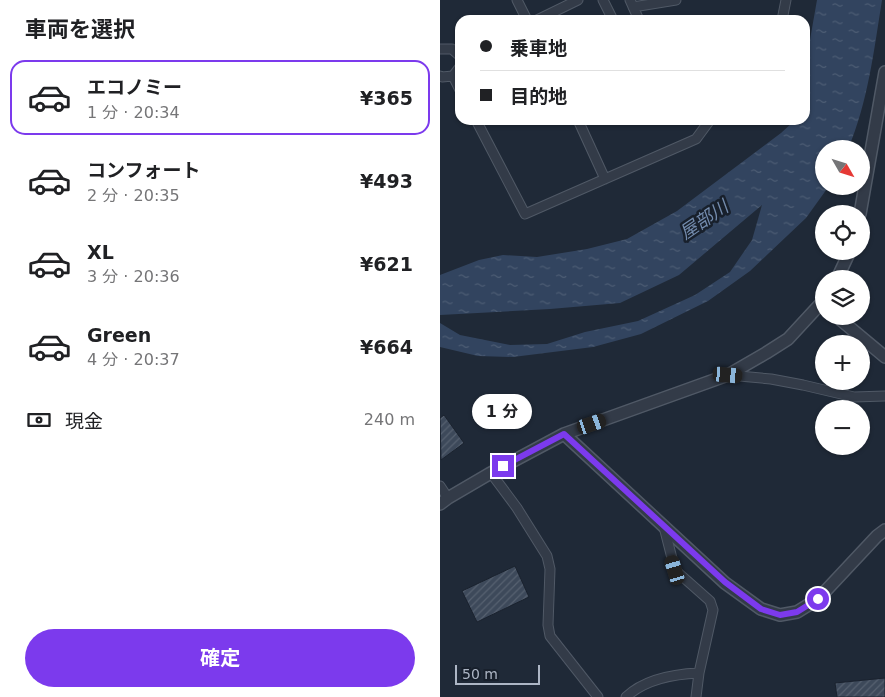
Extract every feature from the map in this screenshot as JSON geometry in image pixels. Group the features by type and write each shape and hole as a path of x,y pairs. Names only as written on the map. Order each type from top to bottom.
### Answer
{"street":[{"path":"517,0 524,15"},
{"path":"547,15 578,0"},
{"path":"603,0 610,15"},
{"path":"637,15 631,3 676,0"},
{"path":"783,15 786,0"},
{"path":"440,49 452,49 455,52"},
{"path":"862,205 885,72"},
{"path":"440,76 453,76 455,73"},
{"path":"453,76 455,80"},
{"path":"479,125 525,214 696,139 706,125"},
{"path":"581,125 605,179"},
{"path":"440,486 444,501 490,473 564,434 728,375 766,354 788,339 815,311"},
{"path":"847,325 885,357"},
{"path":"728,375 803,384 854,397 885,396"},
{"path":"564,434 725,582 761,609 780,615 797,612 818,599 877,536 885,530"},
{"path":"490,473 517,508 547,556 550,569 548,626 550,636 598,697"},
{"path":"664,527 675,570 710,601 714,610 699,673 696,697"},
{"path":"626,697 643,685 684,673 699,673"}],"water":[{"name":"屋部川","path":"817,0 882,0 873,57 861,113 852,140 815,140 815,195 823,195 806,218 750,271 708,301 641,334 593,347 513,357 478,356 440,347 440,323 460,335 510,345 547,344 585,332 638,321 695,295 730,272 752,240 762,205 679,275 620,303 440,315 440,275 479,260 503,255 537,257 587,249 627,239 677,211 790,125 810,125 810,40"}],"building":[{"path":"444,415 464,443 441,460 440,418"},
{"path":"515,566 529,597 477,622 462,591"},
{"path":"885,678 885,697 837,697 835,683"}],"route":[{"path":"503,466 564,434 725,582 761,609 780,615 797,612 818,599"}]}
